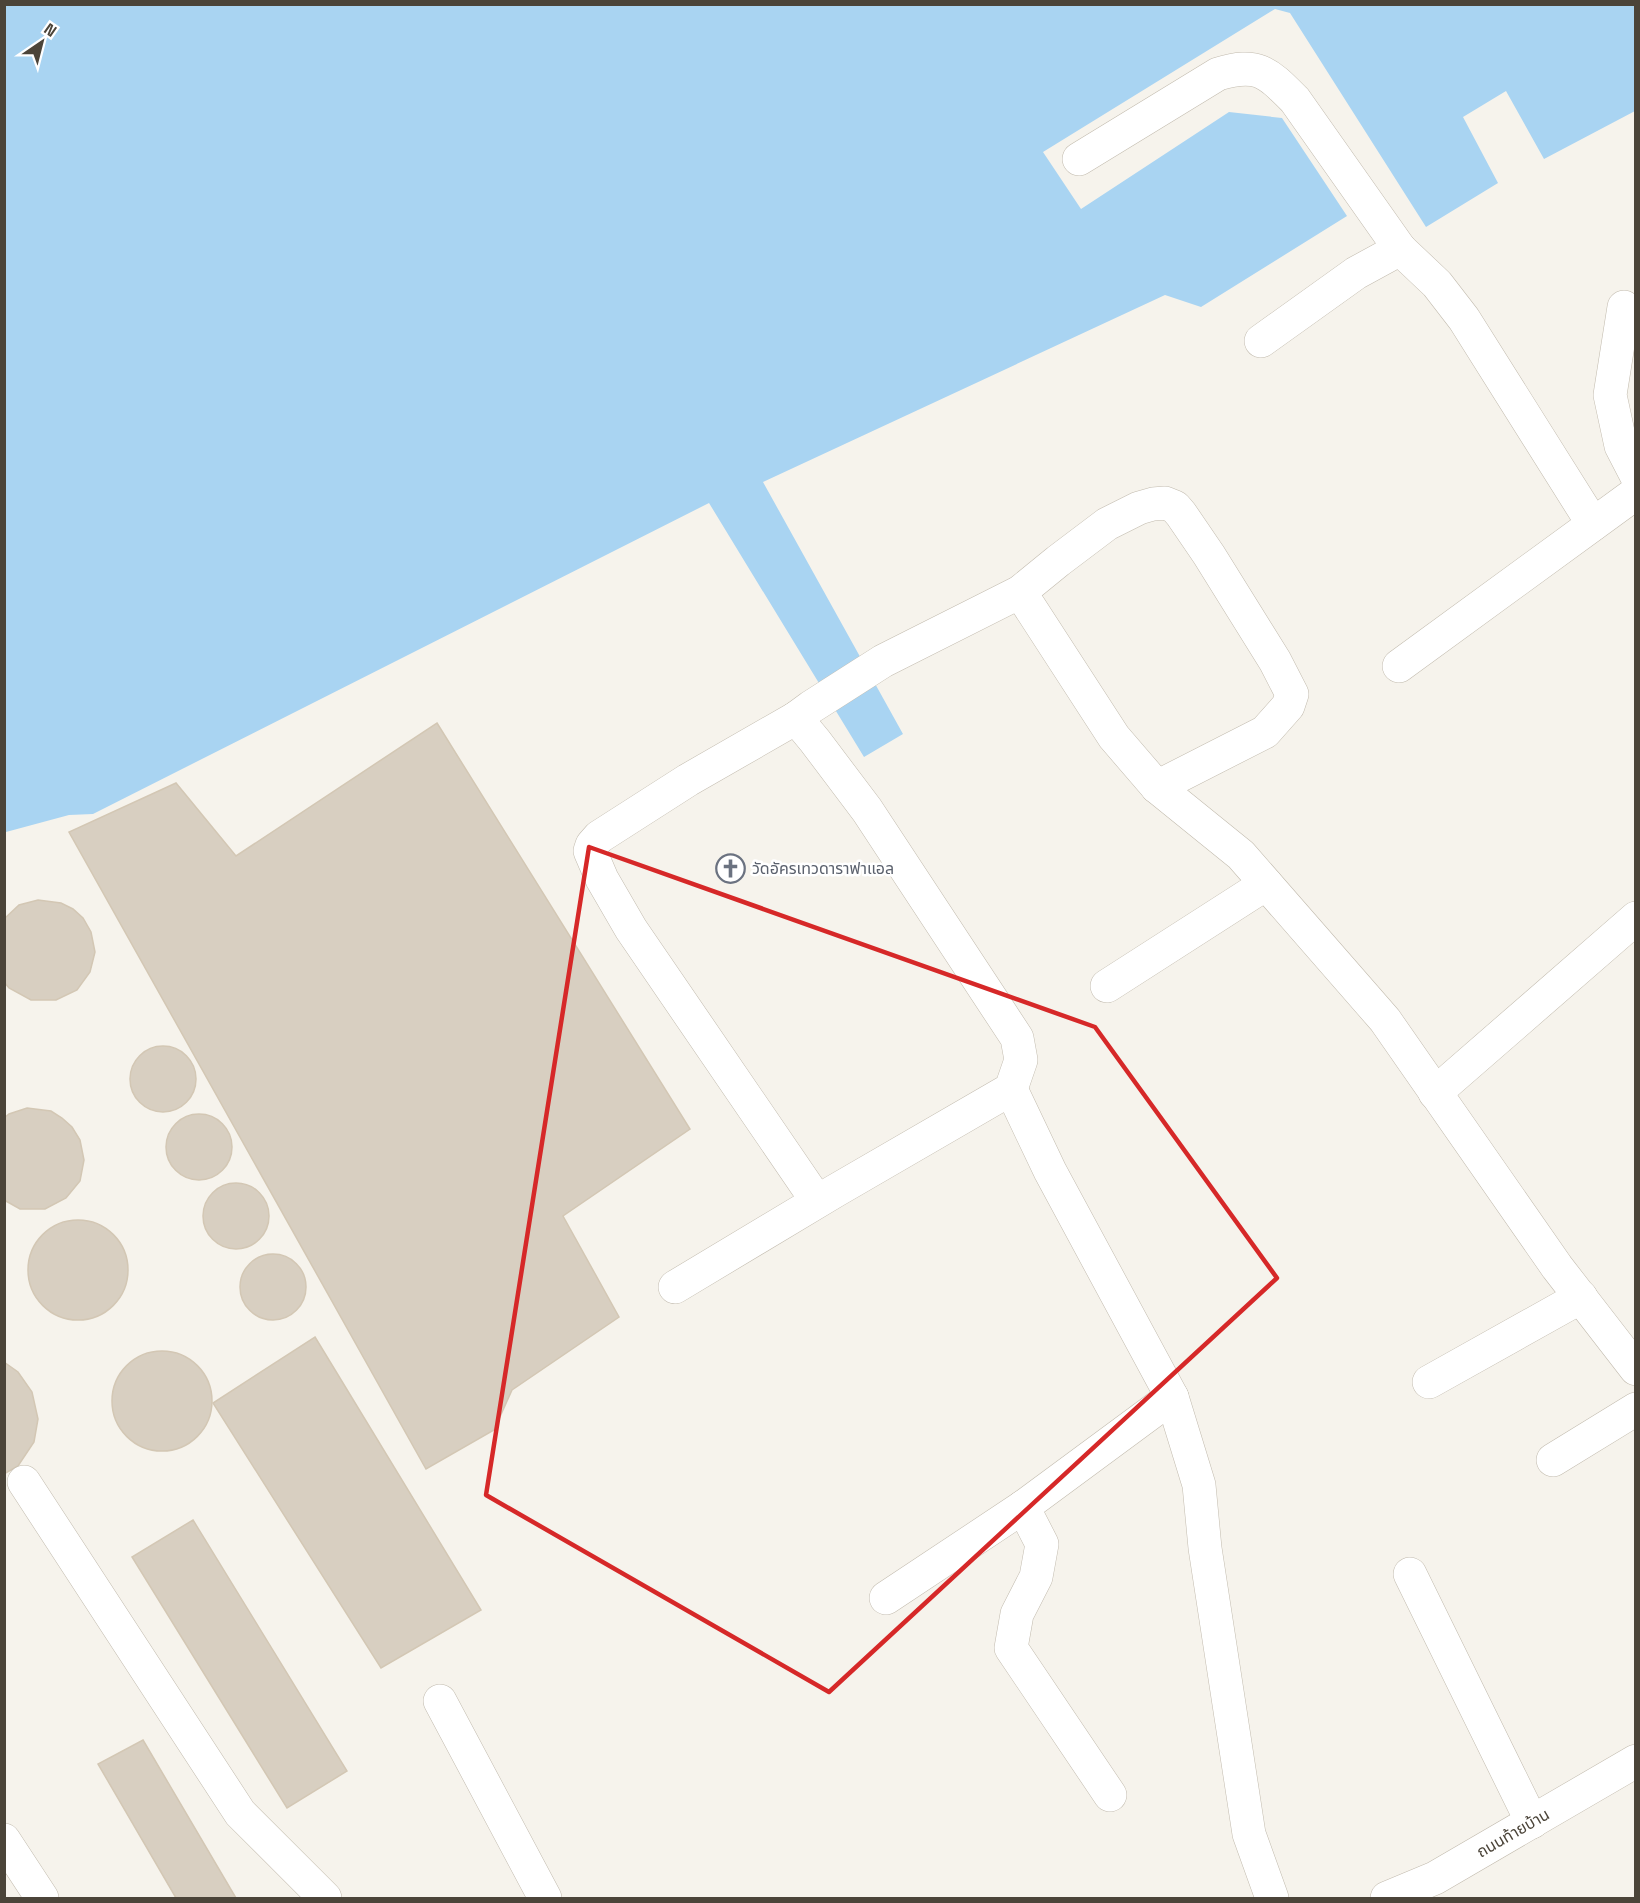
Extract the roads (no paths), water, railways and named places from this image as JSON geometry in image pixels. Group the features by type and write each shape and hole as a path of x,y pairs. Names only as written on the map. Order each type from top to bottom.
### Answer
{"street":[{"path":"1079,159 1218,74 1236,69 1256,70 1274,79 1295,100 1400,249 1437,284 1464,319 1593,524"},
{"path":"1261,341 1356,273 1400,249"},
{"path":"1623,307 1610,395 1622,446 1635,475"},
{"path":"1399,666 1635,493"},
{"path":"817,1202 631,929 602,879 590,851 598,837 688,780 804,713 883,661 1020,592 1107,524 1139,508 1165,503 1175,507 1181,514 1209,555 1263,641 1292,694 1288,706 1265,732 1157,787"},
{"path":"1020,592 1114,736 1157,787 1240,855 1385,1020 1557,1268 1635,1369"},
{"path":"675,1287 1011,1089 1022,1060 1017,1038 867,810 815,741 804,713"},
{"path":"1107,986 1266,884"},
{"path":"1435,1093 1635,918"},
{"path":"1011,1089 1050,1171 1172,1397 1199,1485 1205,1548 1249,1834 1272,1899"},
{"path":"1429,1382 1581,1298"},
{"path":"886,1598 1023,1506 1172,1397"},
{"path":"1553,1460 1635,1408"},
{"path":"24,1482 240,1813 326,1899"},
{"path":"1023,1506 1042,1544 1036,1577 1017,1614 1011,1648 1110,1795"},
{"path":"1410,1574 1532,1822"},
{"path":"440,1701 546,1899"},
{"name":"ถนนท้ายบ้าน","path":"1389,1898 1435,1878 1634,1765"},
{"path":"4,1840 42,1899"}],"water":[{"path":"4,5 1635,5 1635,111 1544,159 1506,91 1463,117 1498,183 1426,227 1290,13 1275,9 1043,152 1081,209 1229,112 1282,118 1347,216 1201,307 1165,295 763,482 903,734 864,757 709,503 93,814 69,815 6,832"}],"place":[{"name":"วัดอัครเทวดาราฟาแอล","path":"731,868"}]}
